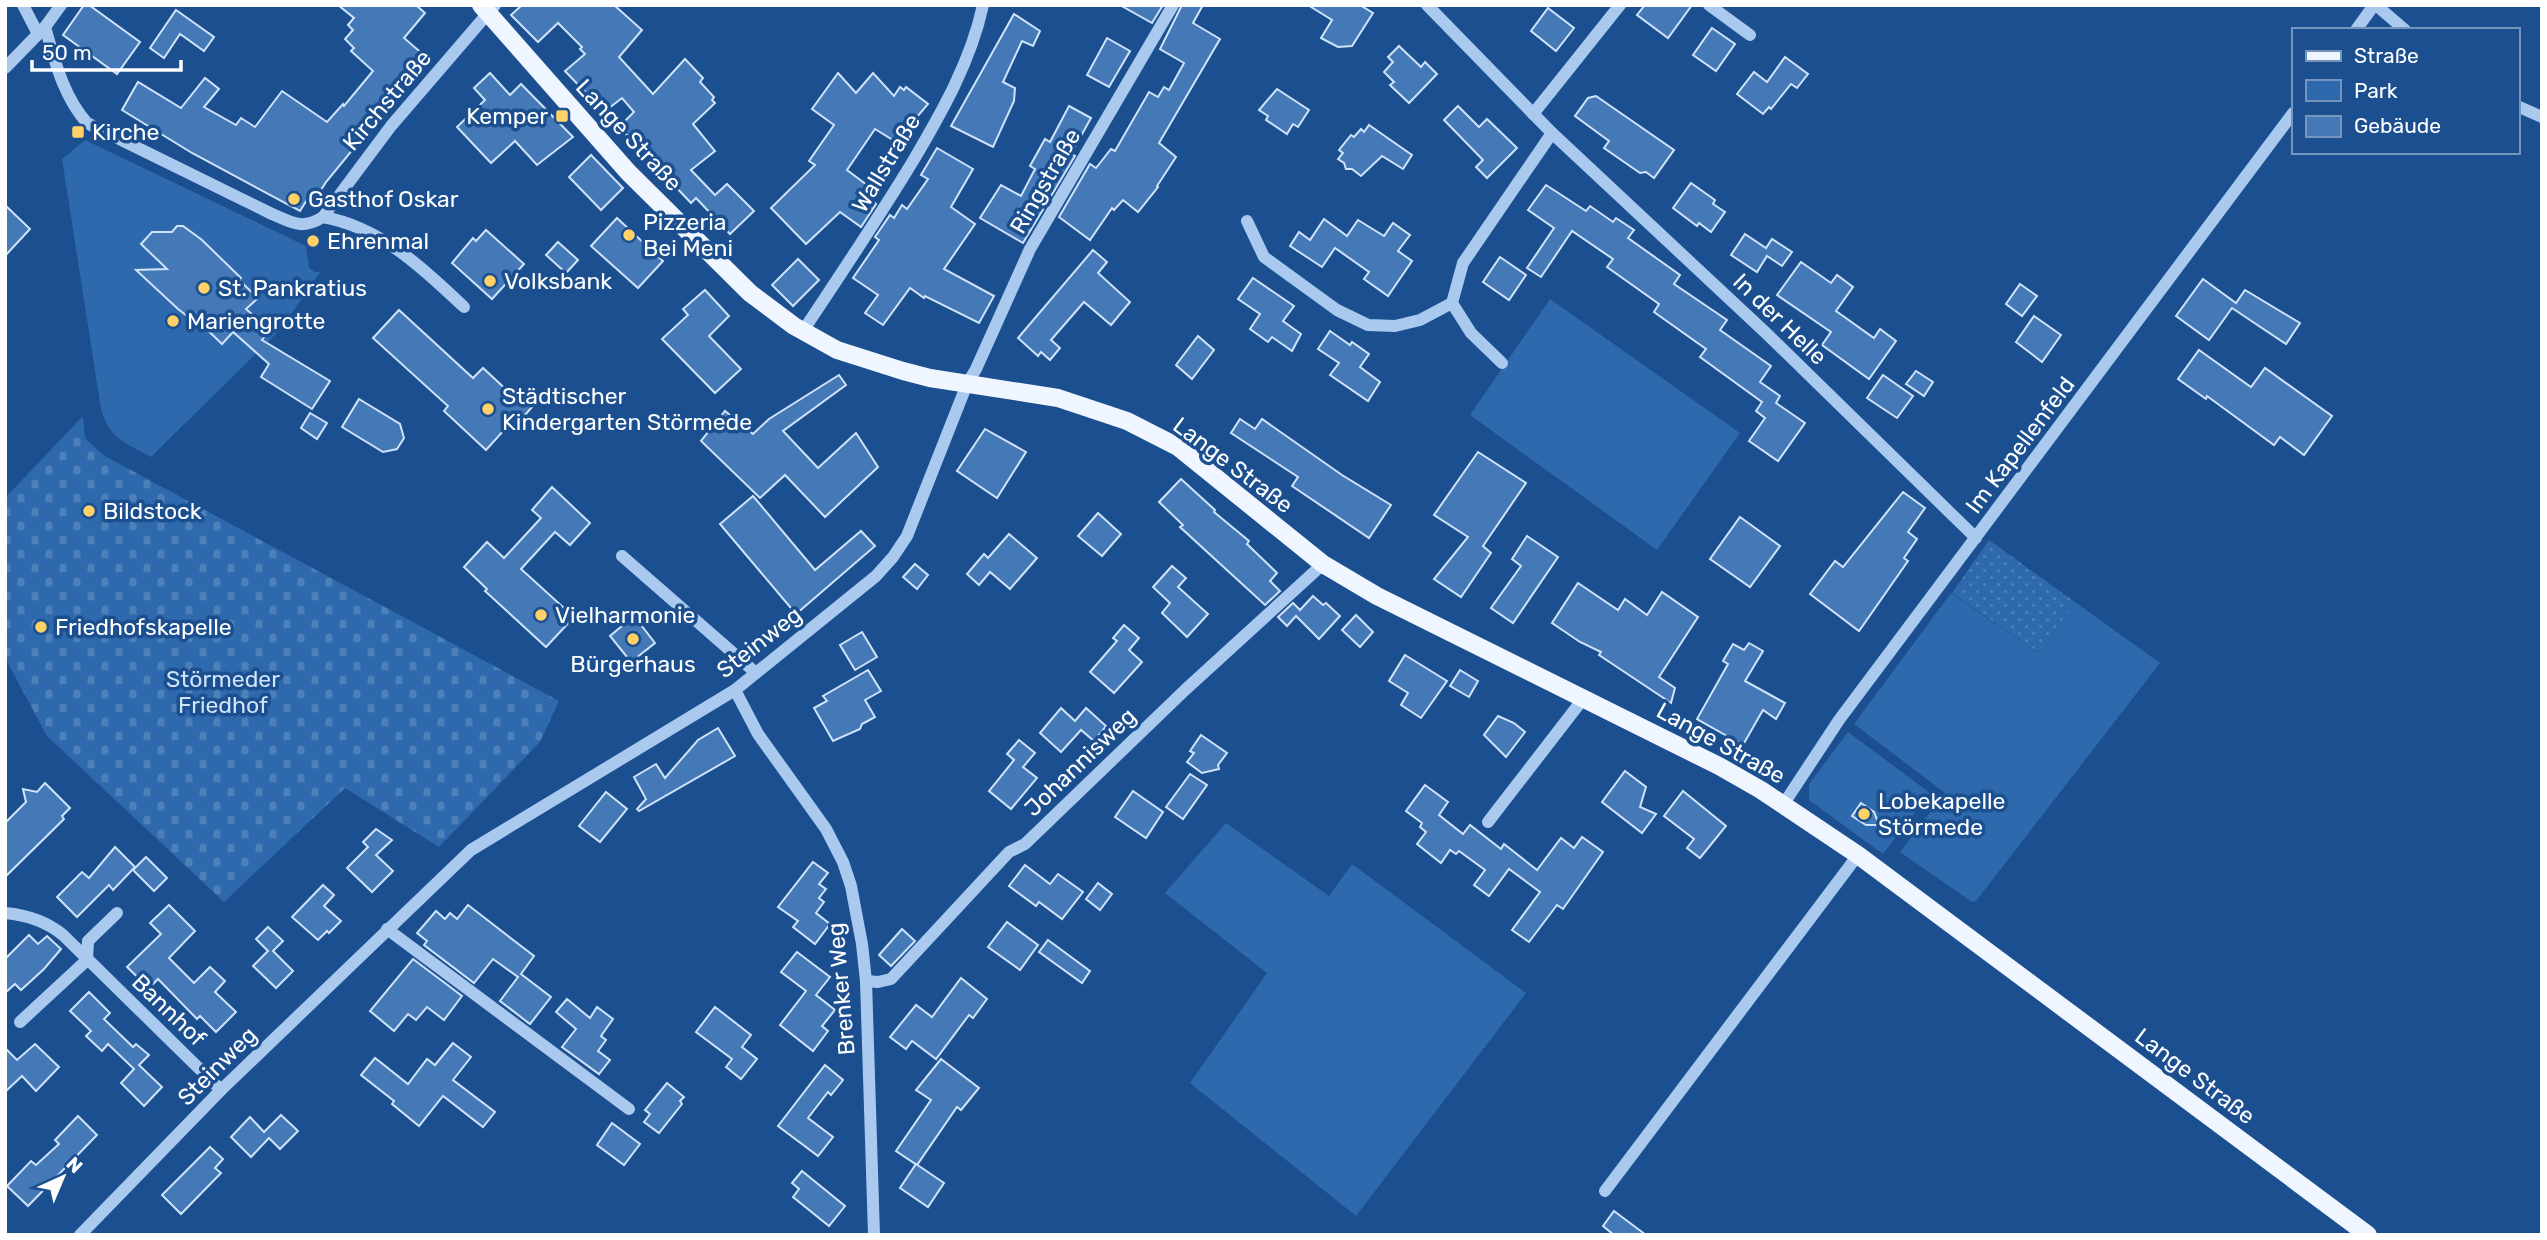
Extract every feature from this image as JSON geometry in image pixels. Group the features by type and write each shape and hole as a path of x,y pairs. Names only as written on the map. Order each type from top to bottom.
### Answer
{"main road":[{"name":"Lange Straße","path":"488,8 628,172 699,245 750,293 803,331 836,349 930,378 1058,398 1127,421 1178,447 1323,564 1377,596 1719,766 1783,805 1858,855 2368,1235"}],"street":[{"path":"23,5 42,30 73,108 87,123 292,223 311,224 323,217 363,229 390,244 437,281 464,307"},
{"path":"5,68 42,30 61,5"},
{"name":"Wallstraße","path":"803,331 929,134 970,50 984,5"},
{"name":"Ringstraße","path":"967,384 1030,249 1172,5"},
{"name":"In der Helle","path":"1427,5 1552,133 1766,333 1976,538"},
{"path":"1533,114 1619,5"},
{"path":"1709,5 1750,35"},
{"path":"2358,28 2375,5 2403,28"},
{"name":"Kirchstraße","path":"323,217 391,126 488,8"},
{"path":"2519,107 2542,117"},
{"name":"Im Kapellenfeld","path":"1783,805 1839,720 2292,114"},
{"path":"1247,221 1264,257 1337,310 1368,325 1395,326 1420,320 1452,303 1463,264 1552,133"},
{"path":"1452,303 1471,333 1502,363"},
{"name":"Steinweg","path":"80,1235 221,1090 471,850 735,690 876,576 907,536 967,384"},
{"path":"622,556 756,673"},
{"name":"Johannisweg","path":"866,981 891,979 1009,852 1025,844 1175,699 1323,564"},
{"name":"Brenker Weg","path":"735,690 758,734 826,829 843,862 851,887 866,981 874,1235"},
{"path":"1488,822 1583,699"},
{"path":"1605,1191 1858,855"},
{"name":"Bannhof","path":"5,913 34,918 51,925 221,1090"},
{"path":"20,1023 87,960 88,941 117,913"},
{"path":"387,929 629,1109"}],"green space":[{"path":"85,140 306,246 309,268 320,272 281,329 151,457 114,434 101,409 62,159"},
{"path":"1550,299 1740,433 1657,550 1470,415"},
{"name":"Störmeder Friedhof","path":"83,416 85,438 103,455 559,701 540,742 439,847 345,788 224,902 47,736 5,658 5,498"},
{"path":"1989,540 2075,602 2040,654 1952,593"},
{"path":"1951,593 2040,654 2075,602 2160,663 1976,901 1972,902 1900,852 1945,793 1854,724"},
{"path":"1848,732 1930,793 1883,854 1809,800 1809,784"},
{"path":"1226,823 1329,896 1352,864 1526,993 1356,1216 1190,1083 1267,973 1165,893"}],"building":[{"path":"84,5 89,5 140,42 117,74 63,35"},
{"path":"338,5 416,5 425,13 404,38 425,56 385,101 390,104 316,198 310,195 300,211 192,153 122,110 138,82 181,108 205,78 219,89 204,107 236,125 241,118 255,127 282,91 327,122 373,71 351,51 354,48 345,39 353,30 348,25 354,18"},
{"path":"522,5 614,5 642,30 619,57 653,94 685,59 703,78 700,82 714,97 712,100 715,103 693,124 715,151 691,170 715,195 727,184 754,211 730,234 696,198 691,203 619,127 634,112 622,98 604,112 565,71 585,54 580,49 582,47 558,23 538,42 511,15"},
{"path":"1120,5 1163,5 1152,23"},
{"path":"1182,5 1203,5 1193,23 1220,39 1159,143 1176,157 1158,187 1138,212 1123,200 1114,210 1112,208 1090,240 1059,217 1090,164 1096,168 1111,149 1115,151 1149,92 1158,97 1164,87 1169,90 1184,63 1160,49"},
{"path":"1308,5 1360,5 1373,13 1352,46 1338,47 1321,38 1332,20"},
{"path":"1645,5 1692,5 1668,38 1637,15"},
{"path":"1548,8 1574,28 1556,51 1531,31"},
{"path":"176,10 214,37 204,51 180,34 164,58 150,48"},
{"path":"1014,14 1040,31 1033,46 1022,41 1003,82 1015,88 1014,101 993,147 951,126"},
{"path":"1712,28 1735,44 1716,71 1693,55"},
{"path":"1107,38 1130,51 1109,87 1087,75"},
{"path":"1399,46 1421,67 1425,62 1437,74 1409,103 1390,85 1394,82 1384,72 1393,62 1388,57"},
{"path":"1785,57 1808,74 1797,88 1791,84 1771,109 1769,107 1763,114 1737,94 1754,72 1767,82"},
{"path":"490,73 510,95 521,84 573,137 537,165 515,141 491,163 457,127 485,100 474,88"},
{"path":"838,73 856,93 873,73 894,96 900,87 904,90 906,87 928,104 896,142 875,129 847,170 871,188 867,194 876,204 861,227 840,212 806,244 771,208 815,165 809,161 834,125 812,109"},
{"path":"1277,89 1309,110 1298,127 1293,124 1287,134 1266,120 1268,116 1259,110"},
{"path":"1596,96 1674,150 1654,178 1646,172 1640,173 1604,148 1609,141 1575,116 1588,98"},
{"path":"1069,106 1091,118 1071,154 1075,156 1023,243 980,218 1001,185 1021,196 1035,169 1030,166 1045,139 1050,142"},
{"path":"1458,106 1479,127 1487,119 1517,148 1487,178 1476,167 1483,160 1444,120"},
{"path":"1369,125 1412,155 1403,169 1382,156 1361,176 1352,169 1346,169 1344,163 1338,159 1343,153 1339,150 1351,135 1354,137 1361,129 1364,132"},
{"path":"937,148 973,169 951,207 975,224 944,269 994,296 979,323 925,296 924,298 910,288 883,325 865,313 878,295 853,278 879,240 875,237 890,215 894,218 902,205 907,209 928,179 921,175"},
{"path":"591,155 623,188 601,210 569,177"},
{"path":"1691,183 1715,200 1713,204 1725,212 1711,232 1699,223 1697,226 1673,208"},
{"path":"1546,185 1586,211 1590,206 1613,222 1616,218 1634,230 1628,238 1680,275 1674,284 1727,320 1720,330 1771,366 1760,382 1780,396 1776,403 1805,423 1778,461 1749,441 1765,418 1756,411 1762,402 1700,357 1706,349 1654,312 1659,304 1607,267 1613,259 1572,231 1541,277 1527,268 1554,228 1528,210"},
{"path":"5,205 30,229 5,256"},
{"path":"617,218 663,261 638,288 591,246"},
{"path":"1324,219 1347,236 1358,220 1384,236 1393,223 1410,235 1398,251 1412,261 1388,296 1364,279 1369,272 1335,248 1322,267 1290,246 1299,232 1310,240"},
{"name":"St. Pankratius","path":"177,226 183,226 202,240 258,298 246,309 270,330 262,340 330,381 312,409 261,377 269,364 233,332 222,344 199,322 197,324 178,309 136,270 167,269 141,244 152,232 172,232"},
{"name":"Volksbank","path":"486,230 524,264 492,299 452,263 473,238 476,241"},
{"path":"1745,234 1766,248 1772,239 1792,252 1782,266 1767,256 1757,272 1731,255"},
{"path":"558,242 578,260 566,273 546,255"},
{"path":"1093,250 1107,262 1098,273 1130,302 1111,325 1084,302 1051,340 1060,348 1050,360 1041,352 1038,356 1018,338"},
{"path":"1500,257 1526,275 1509,300 1483,282"},
{"path":"798,259 819,280 793,306 772,285"},
{"path":"1801,262 1831,283 1837,275 1853,287 1836,311 1874,338 1880,329 1896,341 1869,379 1822,345 1831,332 1777,295"},
{"path":"1253,278 1294,306 1283,321 1301,334 1292,351 1272,337 1268,342 1250,329 1260,314 1238,299"},
{"path":"2203,279 2236,303 2245,290 2300,323 2286,344 2232,308 2209,340 2176,316"},
{"path":"2020,284 2037,296 2022,316 2006,304"},
{"path":"705,290 729,316 709,336 741,369 715,393 662,339 688,315 683,309"},
{"path":"399,310 473,378 483,368 511,394 514,390 532,407 519,422 515,418 486,450 444,411 448,406 373,338"},
{"path":"2034,316 2061,335 2042,362 2016,342"},
{"path":"1330,331 1369,354 1360,367 1380,382 1368,401 1330,375 1339,363 1318,349"},
{"path":"1198,336 1214,350 1192,379 1176,365"},
{"path":"2199,350 2251,387 2265,368 2332,416 2304,455 2280,437 2274,445 2207,396 2206,399 2178,379"},
{"path":"1916,371 1933,382 1924,396 1906,384"},
{"path":"839,375 846,385 783,431 818,468 856,433 878,467 825,517 785,475 760,498 701,441 725,411 753,434 769,419"},
{"path":"1883,375 1913,396 1897,418 1867,398"},
{"path":"359,399 400,424 404,438 397,449 383,452 342,427"},
{"path":"310,413 327,423 317,439 301,428"},
{"path":"1240,419 1255,429 1262,419 1342,475 1391,505 1369,538 1292,486 1298,477 1231,433"},
{"path":"985,429 1026,452 997,498 957,471"},
{"path":"1478,452 1526,483 1483,546 1491,553 1461,597 1434,579 1468,537 1434,515"},
{"path":"1181,479 1215,510 1214,512 1249,541 1247,544 1277,573 1270,581 1280,591 1265,605 1180,527 1183,525 1159,502"},
{"path":"552,487 590,523 570,545 555,532 521,569 574,617 546,647 485,591 487,589 464,567 487,542 504,558 541,518 532,510"},
{"path":"1903,492 1925,508 1908,532 1917,539 1904,558 1908,561 1859,631 1810,594 1835,561 1843,567"},
{"path":"753,496 815,570 861,531 875,546 796,614 720,524"},
{"path":"1098,513 1121,534 1102,556 1078,536"},
{"path":"1740,517 1780,546 1750,587 1710,559"},
{"path":"1009,534 1037,558 1010,589 990,572 979,585 967,574 984,554 988,558"},
{"path":"1527,536 1558,557 1513,623 1491,608 1521,566 1512,559"},
{"path":"915,564 928,575 917,589 903,577"},
{"path":"1172,566 1186,578 1178,587 1208,614 1187,637 1162,613 1170,603 1153,587"},
{"path":"1578,583 1618,610 1625,599 1647,615 1662,592 1698,617 1659,677 1675,688 1671,703 1599,655 1601,652 1552,623"},
{"path":"1313,596 1323,605 1326,603 1340,616 1319,639 1296,616 1287,626 1278,617 1293,603 1300,610"},
{"path":"1356,615 1373,632 1360,647 1342,630"},
{"name":"Bürgerhaus","path":"634,616 655,643 631,662 610,636"},
{"path":"1124,625 1139,638 1129,650 1142,662 1114,693 1090,672 1117,641 1113,638"},
{"path":"862,632 877,657 855,670 840,645"},
{"path":"1749,643 1763,651 1745,681 1785,703 1776,719 1763,710 1743,745 1697,719 1728,664 1723,661 1733,644 1744,650"},
{"path":"1405,655 1447,681 1421,718 1401,705 1408,693 1389,681"},
{"path":"868,670 881,691 865,700 875,717 862,724 860,729 833,741 814,708 827,701 823,696"},
{"path":"1460,670 1478,681 1469,697 1450,686"},
{"path":"1061,708 1075,721 1086,708 1106,726 1094,741 1081,730 1061,752 1040,733"},
{"path":"1498,716 1514,723 1525,732 1506,757 1484,735"},
{"path":"718,728 735,756 639,811 637,809 646,799 634,777 656,764 665,778 698,740"},
{"path":"1201,735 1227,753 1218,765 1219,769 1202,773 1187,762 1194,753 1190,751"},
{"path":"1019,740 1035,753 1023,767 1037,778 1011,809 989,791 1014,760 1007,754"},
{"path":"1625,771 1646,787 1640,807 1656,814 1642,833 1602,802"},
{"path":"1190,774 1207,785 1183,819 1166,807"},
{"path":"45,783 70,808 62,816 64,819 5,877 5,823 26,802 23,789 37,792"},
{"path":"1425,785 1448,802 1439,815 1463,834 1470,825 1501,849 1504,844 1537,870 1561,838 1574,848 1582,837 1603,852 1563,909 1557,905 1529,942 1512,930 1540,892 1509,869 1489,896 1474,885 1485,870 1459,851 1456,854 1450,850 1441,863 1417,844 1426,832 1420,827 1422,823 1406,811"},
{"path":"1133,791 1163,812 1146,838 1115,817"},
{"path":"1683,791 1726,826 1700,858 1687,848 1694,839 1664,816"},
{"path":"606,792 627,809 600,842 579,826"},
{"name":"Lobekapelle Störmede","path":"1861,803 1874,812 1879,825 1866,825 1852,816"},
{"path":"376,829 392,840 376,855 393,871 372,892 347,868 368,847 363,842"},
{"path":"115,847 135,867 113,890 109,885 77,917 57,897 82,872 89,878"},
{"path":"146,857 167,878 154,891 133,870"},
{"path":"813,862 828,873 819,884 826,889 819,898 824,902 816,913 830,924 815,944 793,927 798,921 778,907"},
{"path":"1025,865 1050,884 1058,874 1083,892 1062,919 1039,902 1036,906 1009,886"},
{"path":"1098,883 1112,894 1100,910 1086,899"},
{"path":"323,885 334,895 324,906 341,921 318,940 292,917"},
{"path":"169,905 195,931 169,958 194,983 210,967 225,981 215,992 236,1012 216,1032 200,1016 197,1019 158,979 149,988 127,967 161,934 150,923"},
{"path":"468,905 534,956 521,974 551,997 530,1024 500,1001 518,977 493,959 474,983 424,945 427,941 417,933 436,911 445,919 450,913 457,919"},
{"path":"1007,922 1038,945 1020,970 988,947"},
{"path":"268,927 283,941 273,951 293,971 276,988 253,966 268,951 256,939"},
{"path":"902,929 915,941 891,966 879,955"},
{"path":"29,935 38,944 47,936 61,949 21,990 15,984 5,993 5,959"},
{"path":"1048,940 1090,971 1082,983 1039,952"},
{"path":"797,952 830,977 816,995 835,1010 822,1026 828,1031 813,1051 780,1025 806,991 781,972"},
{"path":"413,959 462,996 444,1020 427,1007 416,1020 408,1014 394,1031 370,1011"},
{"path":"961,978 987,999 973,1018 969,1015 936,1059 912,1041 906,1049 890,1037 916,1005 932,1017"},
{"path":"89,992 110,1013 104,1019 133,1047 136,1044 149,1055 139,1065 162,1087 144,1106 121,1083 134,1069 108,1044 102,1051 86,1036 91,1031 70,1011"},
{"path":"567,999 590,1018 597,1007 613,1019 601,1036 606,1040 598,1051 610,1060 599,1074 562,1047 576,1029 556,1012"},
{"path":"715,1007 751,1035 742,1047 757,1059 741,1079 726,1067 732,1059 696,1032"},
{"path":"453,1043 471,1057 453,1080 495,1112 483,1127 443,1096 419,1126 392,1104 394,1101 361,1075 375,1058 408,1084 427,1059 435,1065"},
{"path":"35,1044 59,1067 36,1091 22,1076 5,1092 5,1048 17,1060"},
{"path":"941,1059 979,1088 961,1110 957,1107 917,1165 896,1151 931,1100 916,1090"},
{"path":"825,1065 843,1080 831,1095 828,1092 808,1118 833,1137 818,1156 778,1126"},
{"path":"667,1083 684,1097 680,1101 682,1104 659,1133 644,1122 650,1114 645,1110"},
{"path":"281,1115 298,1131 280,1149 269,1138 251,1157 231,1137 250,1117 264,1132"},
{"path":"78,1116 97,1135 28,1206 7,1186 31,1161 36,1165 59,1144 55,1140"},
{"path":"612,1123 640,1144 624,1165 597,1145"},
{"path":"210,1147 223,1159 215,1168 221,1173 181,1214 162,1195"},
{"path":"916,1164 944,1183 928,1207 900,1188"},
{"path":"802,1171 845,1206 829,1226 793,1197 799,1189 792,1183"},
{"path":"1614,1211 1646,1235 1614,1235 1603,1226"}],"place":[{"name":"Kemper","path":"562,116"},
{"name":"Kirche","path":"78,132"},
{"name":"Gasthof Oskar","path":"294,199"},
{"name":"Pizzeria Bei Meni","path":"629,235"},
{"name":"Ehrenmal","path":"313,241"},
{"name":"Volksbank","path":"490,281"},
{"name":"St. Pankratius","path":"204,288"},
{"name":"Mariengrotte","path":"173,321"},
{"name":"Städtischer Kindergarten Störmede","path":"488,409"},
{"name":"Bildstock","path":"89,511"},
{"name":"Vielharmonie","path":"541,615"},
{"name":"Friedhofskapelle","path":"41,627"},
{"name":"Bürgerhaus","path":"633,639"},
{"name":"Lobekapelle Störmede","path":"1864,814"}]}
